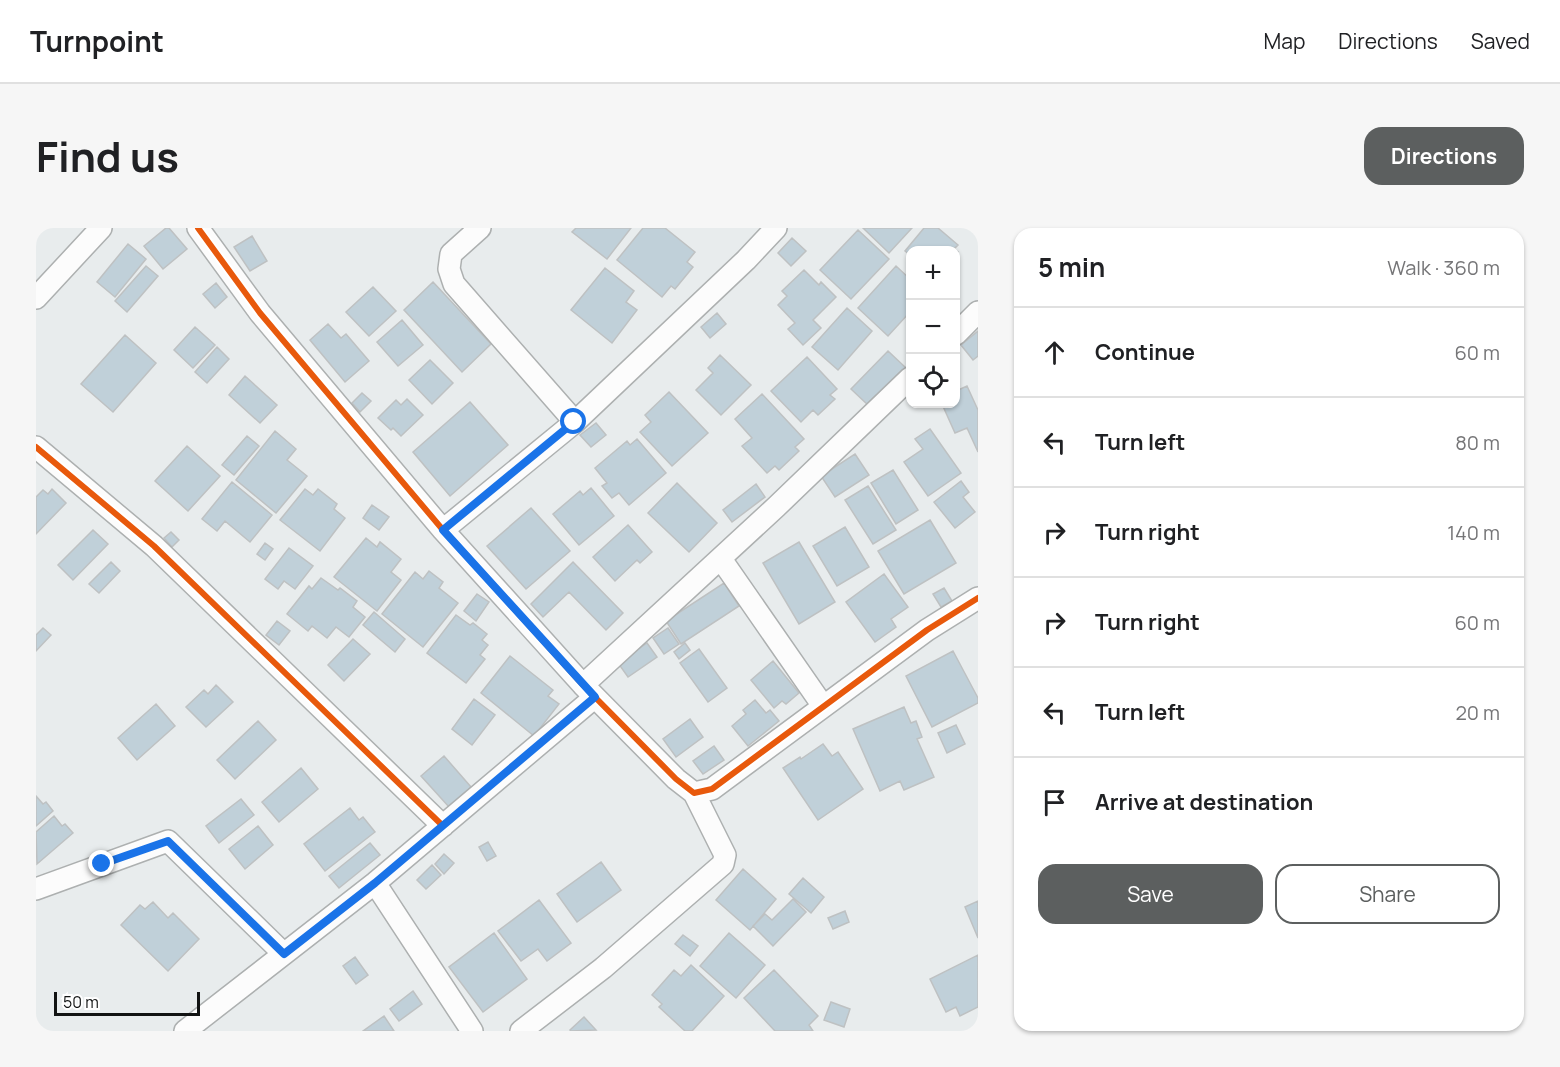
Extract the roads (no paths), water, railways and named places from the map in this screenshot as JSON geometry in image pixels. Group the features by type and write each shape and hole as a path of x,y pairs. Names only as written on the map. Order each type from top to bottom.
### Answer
{"street":[{"path":"36,298 102,228"},
{"path":"198,228 260,313 443,530 589,691 676,779 694,793 725,855 723,864 603,968 521,1031"},
{"path":"480,228 451,254 449,270 454,284 574,422"},
{"path":"443,530 574,422 746,260 776,228"},
{"path":"960,330 978,312"},
{"path":"185,1031 375,883 443,826 589,691 721,559 906,382"},
{"path":"36,447 154,546 443,826"},
{"path":"721,559 823,706"},
{"path":"694,793 712,789 927,630 978,598"},
{"path":"36,889 168,841 284,954"},
{"path":"375,883 472,1031"}]}
